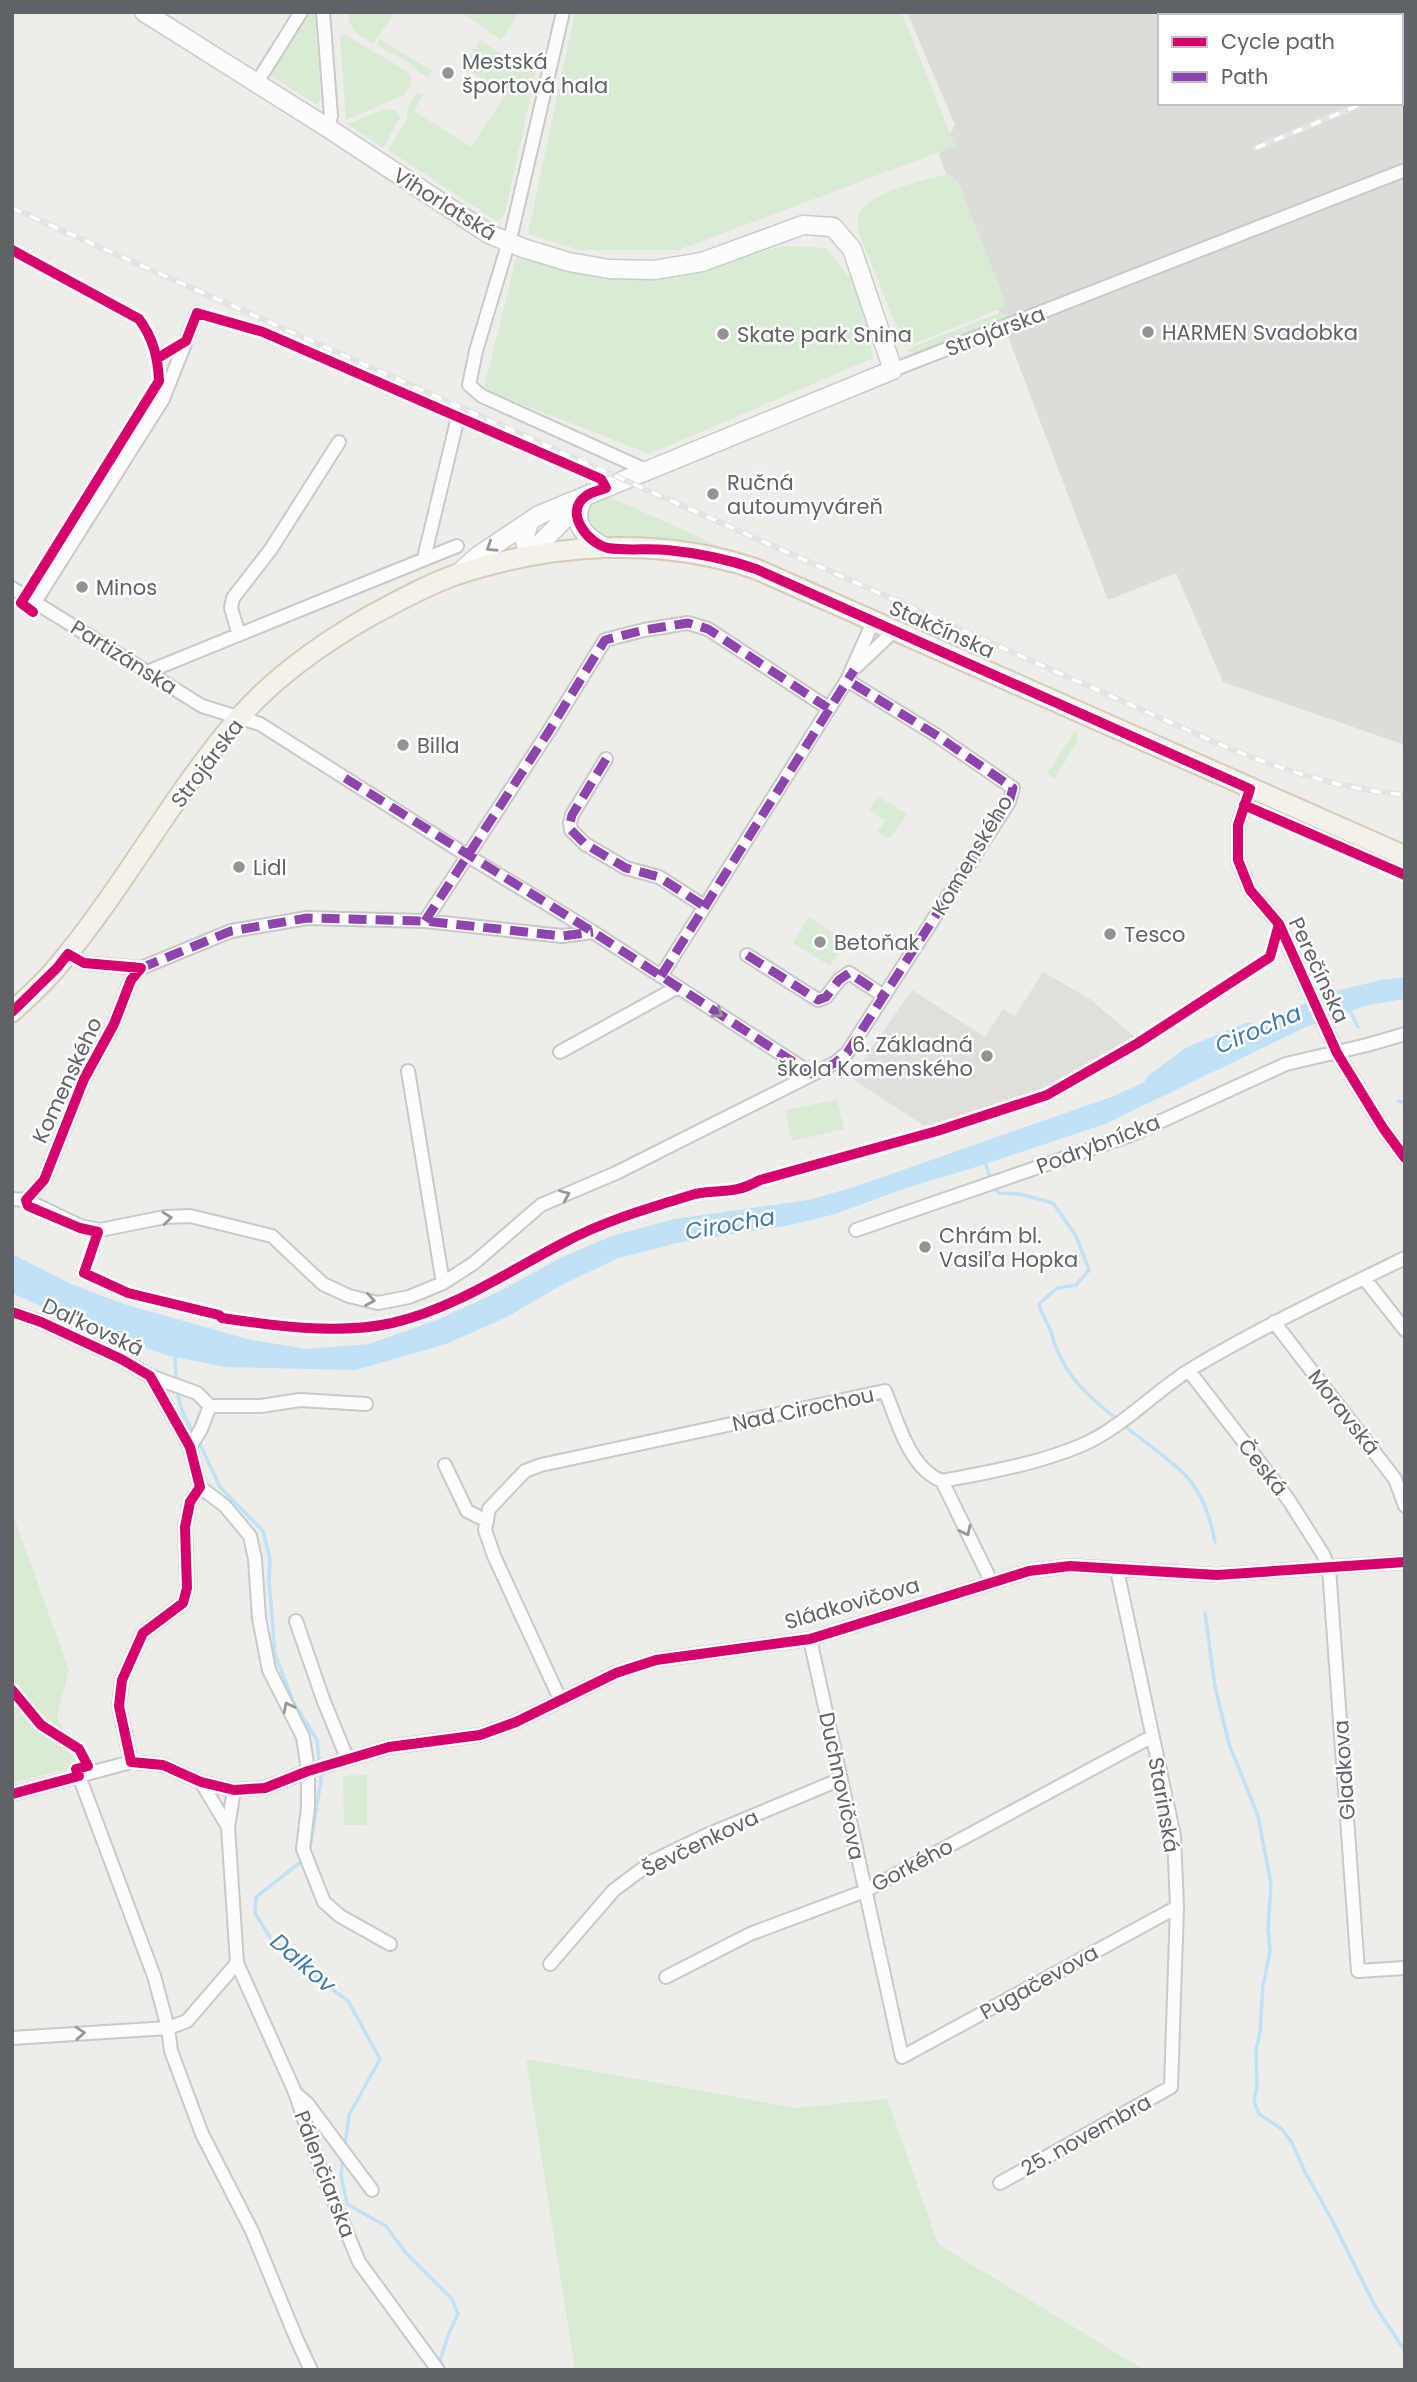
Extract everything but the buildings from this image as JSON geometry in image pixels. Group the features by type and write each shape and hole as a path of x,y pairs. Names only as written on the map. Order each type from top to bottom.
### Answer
{"main road":[{"name":"Vihorlatská","path":"144,12 489,234 508,243 569,262 609,269 654,270 702,262 803,225 833,227 852,249 893,370"},
{"name":"Strojárska","path":"456,575 478,556 539,515 582,500 893,370"},
{"name":"Strojárska","path":"12,1012 68,954 212,751 239,718 286,672 318,648 408,595 456,575 529,555 582,500"},
{"path":"582,500 579,522 582,530 586,536 606,548"},
{"path":"529,523 524,538 529,555"},
{"name":"Stakčínska","path":"529,555 606,548 666,550 720,558 781,579 1405,856"}],"street":[{"path":"256,84 301,12"},
{"path":"323,12 331,116 328,128"},
{"path":"563,12 508,243 476,351 469,385 482,396 648,471"},
{"name":"Strojárska","path":"893,370 1405,170"},
{"path":"35,602 163,399 197,313"},
{"path":"424,558 458,417"},
{"path":"239,635 231,608 233,598 271,550 339,442"},
{"path":"147,672 457,546"},
{"name":"Partizánska","path":"12,588 202,706 239,718"},
{"path":"661,976 850,675 874,620"},
{"path":"425,921 605,640 688,622 708,629 828,708"},
{"path":"850,675 895,630"},
{"name":"Komenského","path":"141,968 131,980 114,1024 84,1079 44,1180 19,1199 80,1226 100,1230 165,1217 190,1216 272,1236 323,1284 349,1296 378,1303 409,1297 443,1283 474,1263 541,1205 616,1173 835,1063 847,1054 1009,802 1013,788 850,675"},
{"path":"239,718 260,724 593,932 812,1074"},
{"path":"606,759 572,815 572,830 585,844 626,869 659,877 704,906"},
{"name":"Perečínska","path":"1250,789 1238,825 1238,860 1250,890 1279,924 1334,1048 1383,1128 1405,1158"},
{"path":"68,954 84,963 141,968 231,931 307,918 425,921 562,936 593,932"},
{"path":"747,955 818,1000 826,998 839,980 849,973 884,996"},
{"path":"560,1052 678,987"},
{"name":"Podrybnícka","path":"856,1230 1131,1135 1286,1064 1334,1048 1405,1034"},
{"path":"797,1082 800,1066"},
{"path":"408,1071 443,1283"},
{"path":"990,1581 942,1481 1041,1461 1085,1444 1113,1428 1189,1371 1275,1322 1405,1258"},
{"path":"1364,1278 1405,1330"},
{"name":"Daľkovská","path":"12,1312 41,1322 121,1359 150,1376 191,1446 200,1488"},
{"name":"Moravská","path":"1275,1322 1395,1479 1405,1506"},
{"name":"Česká","path":"1189,1371 1288,1499 1329,1568"},
{"path":"150,1376 197,1392 210,1406 261,1406 300,1400 366,1404"},
{"name":"Nad Cirochou","path":"487,1521 489,1509 525,1471 541,1465 885,1391 911,1452 930,1476 942,1481"},
{"path":"191,1446 210,1406"},
{"path":"445,1465 467,1511 487,1521 485,1530 494,1556 560,1699"},
{"path":"131,1762 119,1706 121,1680 143,1633 183,1603 187,1588 185,1527 190,1502 200,1488 225,1506 250,1536 255,1559 259,1618 269,1670 316,1768 308,1807 304,1851 324,1902 340,1916 390,1944"},
{"name":"Sládkovičova","path":"12,1794 131,1762 163,1765 201,1782 234,1790 265,1788 316,1768 389,1747 480,1735 516,1722 616,1673 656,1660 810,1639 1029,1571 1070,1566 1217,1575 1405,1562"},
{"name":"Gladkova","path":"1329,1568 1358,1971 1405,1968"},
{"name":"Starinská","path":"1117,1570 1174,1836 1177,1907 1171,2087"},
{"path":"296,1621 347,1758"},
{"name":"Duchnovičova","path":"810,1639 902,2057"},
{"name":"Gorkého","path":"666,1978 750,1934 865,1891 1151,1737"},
{"path":"79,1776 154,1976 168,2028 171,2051 202,2134 252,2231 311,2370"},
{"name":"Ševčenkova","path":"550,1964 614,1890 653,1860 841,1779"},
{"name":"Pálenčiarska","path":"201,1782 228,1827"},
{"name":"Pálenčiarska","path":"234,1790 228,1827 237,1963 295,2092 320,2165 359,2262 438,2370"},
{"name":"Pugačevova","path":"902,2057 1177,1907"},
{"path":"12,2038 168,2028 187,2021 237,1963"},
{"name":"25. novembra","path":"1000,2183 1171,2087"},
{"path":"295,2092 307,2103 372,2190"}],"shaded area":[{"path":"907,12 1405,12 1405,745 1223,682 1176,573 1108,600 939,155 955,125"},
{"name":"6. Základná škola Komenského","path":"1043,972 1090,999 1137,1039 1049,1091 929,1129 851,1078 912,990 985,1037 1003,1009 1015,1016"}],"green space":[{"path":"306,12 314,12 315,16 321,99 317,105 270,75"},
{"path":"348,12 395,12 374,43 356,32 350,23"},
{"path":"461,12 520,12 501,40"},
{"path":"575,12 901,12 955,146 678,250 580,250 528,234"},
{"path":"345,35 408,72 411,81 404,95 346,120 340,36"},
{"path":"380,39 432,71 429,77 420,73 410,63 376,45"},
{"path":"480,40 527,70 529,67 536,71 505,213 498,222 388,150 407,119 408,107 417,92 424,94 414,111 471,147 506,94 463,67"},
{"path":"386,109 396,111 400,117 383,148 347,124"},
{"path":"354,134 498,226 494,227 352,137"},
{"path":"949,174 958,181 1007,306 905,347 859,233 858,217 866,205 888,192"},
{"path":"782,246 826,248 853,282 866,323 873,358 649,454 484,389 516,258 606,280 698,272"},
{"path":"1002,312 1006,314 1006,318 995,325 922,354 907,349"},
{"path":"606,495 734,553 602,537 590,525 587,514 592,505"},
{"path":"1077,731 1077,742 1055,778 1047,774 1073,734"},
{"path":"879,797 907,814 890,838 877,832 885,821 869,809"},
{"name":"Betoňak","path":"809,917 846,941 830,966 793,943"},
{"path":"837,1099 844,1129 792,1141 785,1111"},
{"path":"12,1512 69,1670 57,1717 81,1765 12,1783"},
{"path":"367,1775 367,1825 344,1825 343,1776"},
{"path":"526,2059 795,2108 887,2099 938,2244 1144,2370 575,2370"}],"water":[{"path":"1405,977 1405,999 1368,1005 1306,1027 1105,1124 906,1188 832,1215 785,1226 677,1243 618,1258 558,1287 509,1316 446,1344 356,1370 226,1367 169,1356 90,1329 12,1293 12,1254 71,1284 124,1304 247,1339 307,1349 369,1344 437,1320 502,1290 560,1258 612,1236 674,1219 809,1200 857,1186 1114,1096 1202,1056 1258,1024 1331,992"}],"waterway":[{"path":"1348,1007 1358,1027"},
{"name":"Cirocha","path":"1155,1084 1191,1057 1249,1033"},
{"path":"1398,1101 1405,1103"},
{"path":"985,1162 989,1174"},
{"path":"994,1187 999,1193 1020,1194 1053,1203 1076,1236 1089,1270 1076,1285 1057,1288 1039,1304 1066,1367 1086,1393 1113,1416"},
{"name":"Dalkov","path":"175,1354 176,1382"},
{"name":"Dalkov","path":"176,1389 182,1411 194,1434"},
{"path":"1127,1428 1187,1477 1205,1508 1215,1542"},
{"name":"Dalkov","path":"198,1440 220,1487 263,1531 270,1559 275,1655 294,1703 317,1740 321,1780 309,1855"},
{"path":"1205,1613 1215,1687 1229,1744 1258,1816 1271,1884 1268,1928 1270,1951 1256,2050 1257,2086 1254,2102 1259,2114 1283,2130 1292,2143 1375,2306 1405,2351"},
{"name":"Dalkov","path":"303,1860 256,1897 255,1913 273,1942 302,1959 317,1978 348,2001 380,2059 349,2115 345,2145"},
{"name":"Dalkov","path":"343,2156 341,2175 347,2204 386,2226 406,2253 452,2299 458,2314 439,2364"}],"railway":[{"path":"1256,148 1359,105"},
{"path":"12,208 1219,744 1310,777 1405,795"}],"marked path":[{"path":"425,921 605,640 688,623 708,629 828,708"},
{"path":"661,976 854,670"},
{"path":"345,778 593,932 812,1074 835,1063 847,1053 1009,802 1013,788 936,735 847,680"},
{"path":"606,759 572,815 571,830 585,844 626,868 659,877 704,906"},
{"path":"141,968 231,931 307,918 425,921 562,936 593,932"},
{"path":"747,955 818,1000 826,997 839,980 849,973 884,996"}],"cycle path":[{"path":"12,250 139,319 154,348 159,381 21,603 33,612"},
{"path":"158,358 186,341 197,313 263,332 601,479 606,488 586,496 577,510 586,534 600,545 615,549 660,549 690,553 756,569 1250,789 1238,825 1238,860 1250,890 1279,924 1337,1053 1383,1128 1405,1158"},
{"path":"1244,805 1405,875"},
{"path":"12,1012 68,954 84,963 141,968 131,980 114,1024 84,1079 44,1180 26,1200 28,1206 80,1228 98,1232 84,1273 128,1293 219,1315 222,1318 329,1329 372,1327 437,1309 581,1234 628,1215 695,1194 742,1188 760,1180 937,1131 1047,1095 1138,1043 1270,957 1279,924"},
{"path":"12,1312 41,1322 121,1359 150,1376 190,1447 200,1487 190,1502 185,1527 187,1588 183,1603 143,1633 122,1680 119,1706 131,1762 163,1765 201,1782 234,1790 265,1788 308,1771 389,1747 480,1735 516,1722 616,1673 656,1660 810,1639 1029,1571 1070,1566 1217,1575 1405,1562"},
{"path":"12,1690 41,1725 79,1749 88,1766 76,1769 79,1776 12,1794"}],"place":[{"name":"Mestská športová hala","path":"448,73"},
{"name":"HARMEN Svadobka","path":"1148,332"},
{"name":"Skate park Snina","path":"723,334"},
{"name":"Ručná autoumyváreň","path":"713,494"},
{"name":"Minos","path":"82,587"},
{"name":"Billa","path":"403,745"},
{"name":"Lidl","path":"239,867"},
{"name":"Tesco","path":"1110,934"},
{"name":"Betoňak","path":"820,942"},
{"name":"6. Základná škola Komenského","path":"987,1056"},
{"name":"Chrám bl. Vasiľa Hopka","path":"925,1247"}]}
